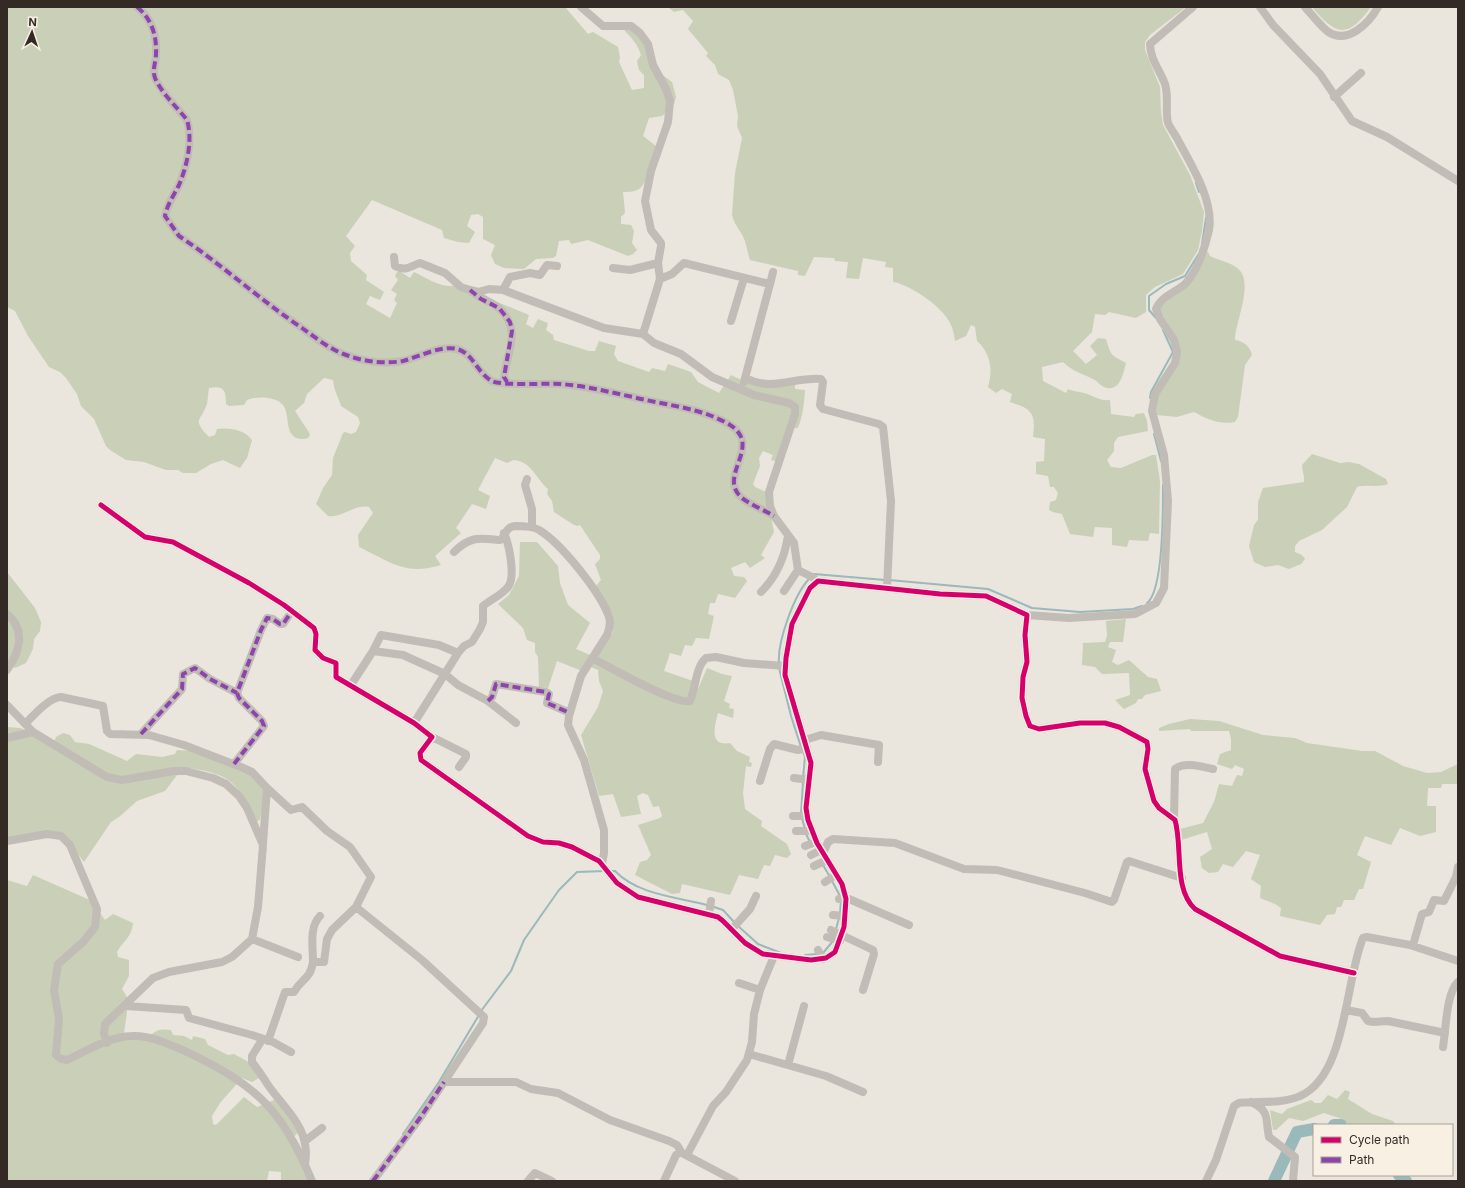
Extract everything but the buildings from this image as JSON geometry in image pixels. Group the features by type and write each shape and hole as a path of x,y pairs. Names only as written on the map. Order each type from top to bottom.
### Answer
{"street":[{"path":"136,7 144,12 152,24 156,54 153,70 155,78 161,88 187,120 189,127 189,143 185,167 165,216 179,236 294,323 333,349 348,356 384,362 402,361 448,349 457,349 472,358 479,369 492,381 581,386 703,412 725,422 739,430 743,438 743,447 735,475 736,488 741,498 774,516"},
{"path":"580,7 603,26 631,26 640,33 648,44 653,66 666,89 670,101 668,122 651,171 645,201 651,230 661,243 658,263 660,279 643,334"},
{"path":"798,570 812,578 827,582 888,587 940,594 986,596 1027,615 1069,618 1135,614 1156,603 1164,588 1168,501 1164,455 1152,411 1155,394 1175,363 1177,352 1174,340 1160,319 1156,309 1165,298 1186,282 1194,271 1209,229 1209,209 1197,178 1169,124 1166,112 1166,86 1152,55 1150,44 1193,7"},
{"path":"1260,7 1273,25 1320,74 1334,97 1352,121 1387,136 1458,182"},
{"path":"1305,7 1328,31 1337,35 1354,33 1362,28 1378,7"},
{"path":"1334,97 1361,73"},
{"path":"394,256 395,266 401,269 410,269 420,263 446,273 461,286 470,290 478,292 489,289 504,290 597,326 622,332 643,334 654,343 682,354 712,378 741,388 754,395 789,403 796,407 796,414 769,492 770,506 774,516 794,543 798,570 784,591"},
{"path":"613,268 630,270 658,263"},
{"path":"660,279 672,274 684,263 770,284"},
{"path":"504,290 510,277 530,273 540,275 547,265 557,266"},
{"path":"741,388 773,272"},
{"path":"731,321 744,278"},
{"path":"470,290 481,299 499,308 510,322 512,331 504,377 507,382"},
{"path":"745,378 758,384 767,385 820,379 823,382 820,405 823,409 879,424 883,427 891,501 888,587"},
{"path":"527,479 525,485 532,510 532,527"},
{"path":"101,504 146,536 173,542 249,583 292,611 314,628 316,634 315,650 323,658 336,663 336,677 414,723 432,737 466,754 466,757 459,767"},
{"path":"454,552 468,540 476,538 500,540 504,533 514,526 532,527 538,529 570,559 596,593 610,618 608,635 581,676 568,725 584,760 604,830 603,866"},
{"path":"414,723 458,653 464,646 472,642 480,630 483,622 483,606 501,595 509,586 512,574 507,540 504,533"},
{"path":"761,592 776,573 783,557 788,535"},
{"path":"432,737 420,753 421,760 528,836 543,842 572,847 603,866 610,876 624,889 638,897 668,906 710,908 723,921 735,926 752,949 774,956 788,953 802,956 835,952 834,936 843,899 842,884 830,878 803,831 800,816 801,779 811,763 803,747 785,676 780,666 792,624 810,588 812,578"},
{"path":"237,693 266,620 270,618 280,624 283,624 292,611"},
{"path":"7,614 17,625 19,636 14,659 7,670"},
{"path":"1027,615 1025,634 1027,662 1023,677 1022,698 1030,726 1039,729 1080,723 1105,723 1119,727 1145,740 1148,744 1146,773 1154,801 1160,808 1174,818"},
{"path":"351,685 373,652 381,635 439,645 458,653"},
{"path":"373,652 403,655 445,674 458,684 488,701 516,723"},
{"path":"592,658 671,698 687,701 690,701 697,676 706,658 716,657 744,663 780,666"},
{"path":"141,734 182,689 183,674 195,668 210,679 237,693 239,698 262,721 264,726 234,764"},
{"path":"488,701 492,697 496,684 548,693 547,702 570,713"},
{"path":"25,724 42,708 56,698 62,697 103,706 107,731 110,734 141,734 184,745 234,764 252,772 267,788 289,807 290,810 302,807 327,831 350,847 371,876 356,907 332,930 327,939 324,962 313,962"},
{"path":"7,705 33,732 107,777 116,780 174,771 186,771 213,778 226,784 239,796 247,808 263,844"},
{"path":"7,738 33,732"},
{"path":"760,781 770,749 773,746 777,744 803,747 821,735 879,745 878,762"},
{"path":"1213,769 1191,765 1178,767 1175,769 1174,818 1176,824 1184,894 1195,909 1268,950 1293,960 1354,973"},
{"path":"107,1043 104,1034 105,1024 126,1006 153,978 161,974 222,962 232,957 252,939 258,907 267,788"},
{"path":"7,841 54,834 61,836 70,844 98,909 98,917 95,927 83,942 58,964 54,990 59,1019 56,1055 60,1059 67,1060 120,1037 133,1035 151,1038 167,1043 215,1067 248,1086 270,1106 284,1124 305,1164 312,1181"},
{"path":"818,857 833,839 895,843 964,869 997,870 1085,893 1112,902 1127,862 1129,861 1182,878"},
{"path":"1413,945 1422,913 1429,912 1434,900 1444,901 1456,877 1458,867"},
{"path":"735,926 750,909 756,896"},
{"path":"843,899 909,925"},
{"path":"356,907 422,960 484,1017 483,1023 420,1118 373,1181"},
{"path":"305,1164 307,1152 305,1141 294,1117 252,1062 252,1056 265,1040 285,992 294,992 300,983 309,976 313,962 313,927 316,920 320,916"},
{"path":"834,936 873,950 874,952 863,990"},
{"path":"1206,1181 1216,1160 1234,1106 1240,1103 1298,1097 1320,1082 1327,1072 1346,1010 1362,941 1365,937 1413,945 1458,961"},
{"path":"252,939 298,957"},
{"path":"685,1154 713,1106 726,1092 749,1054 754,1014 760,990 774,956"},
{"path":"1443,1047 1448,997 1458,982"},
{"path":"739,983 760,990"},
{"path":"126,1006 186,1010 189,1018 228,1028 265,1040 291,1052"},
{"path":"788,1065 804,1006"},
{"path":"1346,1010 1362,1013 1368,1021 1388,1021 1445,1033"},
{"path":"749,1054 826,1076 863,1092"},
{"path":"444,1082 516,1082 531,1089 558,1093 610,1120 669,1141 685,1154 735,1181"},
{"path":"1250,1102 1265,1111 1269,1138 1295,1157 1293,1181"},
{"path":"305,1141 322,1128"},
{"path":"664,1181 677,1153 685,1154"},
{"path":"528,1181 535,1173 552,1181"}],"green space":[{"path":"7,7 565,7 588,34 593,32 618,47 620,57 619,62 632,90 644,88 644,75 639,70 637,61 641,55 630,36 625,31 625,28 636,30 660,73 672,82 676,97 674,104 666,105 667,112 662,116 649,118 643,136 656,146 645,181 637,190 623,192 625,213 621,217 621,224 631,225 634,231 632,243 637,250 633,254 628,256 588,240 571,244 569,240 559,241 556,256 553,258 536,259 524,269 504,268 495,264 491,255 495,245 483,239 483,217 478,214 471,215 467,226 475,232 469,243 458,242 444,238 442,230 372,200 346,236 355,246 350,253 351,261 367,275 366,280 384,292 380,300 370,296 366,304 390,318 397,303 394,300 397,294 391,290 398,280 395,276 397,272 401,272 410,278 414,272 429,280 446,286 456,285 529,315 526,324 533,328 538,319 548,323 546,330 553,335 554,340 589,351 595,351 599,341 616,346 614,354 618,361 649,372 652,368 665,371 668,364 691,372 698,382 719,393 731,375 748,383 795,385 795,389 805,390 800,423 798,428 794,428 782,463 771,460 773,455 763,451 759,458 760,466 753,484 755,487 766,492 774,532 761,555 765,558 750,568 745,562 731,568 734,576 744,577 747,581 735,598 718,594 715,603 710,603 708,614 714,616 709,639 696,638 692,646 685,645 681,656 670,653 664,671 693,681 691,686 698,689 707,668 732,676 724,701 730,704 729,708 734,709 733,718 718,713 715,729 716,738 718,742 730,743 737,751 750,757 749,762 752,763 751,767 746,766 743,793 745,809 762,821 761,826 787,844 791,854 787,858 775,855 770,866 764,865 758,879 739,875 730,895 682,884 680,893 672,894 635,875 640,862 647,860 651,855 638,825 660,818 662,816 659,806 653,807 648,795 643,793 637,796 641,814 621,817 613,794 599,796 581,735 598,707 603,691 599,681 598,670 591,667 613,632 613,616 596,586 601,580 595,564 600,559 600,555 580,525 574,525 554,512 552,501 547,494 548,489 525,464 514,460 507,463 495,458 478,490 490,496 486,509 472,504 456,528 461,533 435,556 441,565 418,569 398,566 359,547 358,535 373,513 369,507 358,507 339,515 328,516 316,504 323,488 332,475 333,458 343,433 345,432 351,434 356,432 360,423 358,417 341,406 333,380 324,378 307,394 304,403 295,411 310,434 306,439 295,437 292,434 288,425 287,414 280,402 271,398 255,398 247,400 244,405 229,406 226,404 225,392 221,388 209,388 207,404 199,420 200,426 209,437 215,435 217,429 222,428 241,432 252,440 247,458 240,468 223,460 211,464 196,473 183,473 178,470 166,470 144,462 126,460 106,446 94,419 81,406 77,394 66,378 60,372 49,367 28,336 15,311 7,307"},
{"path":"668,7 1186,7 1150,35 1145,42 1145,50 1160,87 1163,125 1190,175 1204,212 1198,250 1183,274 1155,287 1146,295 1146,312 1136,318 1109,312 1105,315 1095,314 1092,332 1073,351 1086,364 1097,355 1090,346 1098,338 1106,339 1112,354 1126,363 1122,378 1116,386 1108,388 1102,386 1095,380 1075,371 1063,362 1042,367 1043,381 1066,393 1068,389 1100,399 1110,400 1111,414 1134,417 1136,414 1144,413 1148,431 1118,437 1114,443 1114,451 1107,460 1111,467 1121,468 1152,455 1156,455 1160,481 1159,534 1150,533 1148,541 1129,540 1127,547 1112,545 1112,528 1095,527 1093,537 1070,534 1062,514 1049,510 1050,502 1056,500 1058,493 1054,487 1050,487 1048,476 1036,474 1036,462 1044,461 1045,439 1033,437 1033,417 1028,410 1010,402 1012,394 1002,389 996,393 988,387 990,380 990,362 982,346 977,341 975,327 971,325 966,336 955,341 952,327 940,310 925,297 908,287 893,282 893,268 885,267 886,262 863,258 859,279 846,278 848,262 835,261 834,258 814,257 805,276 798,275 798,271 750,260 745,241 734,222 732,215 735,173 742,138 737,126 738,116 733,90 729,80 718,74 715,65 706,56 708,53 688,29 693,21 683,10 674,12"},
{"path":"1312,7 1371,7 1356,24 1349,29 1342,30 1329,24"},
{"path":"1205,251 1208,252 1210,256 1236,267 1242,273 1244,281 1243,301 1235,340 1246,344 1252,355 1245,365 1238,417 1235,422 1230,423 1214,421 1194,412 1177,417 1156,415 1157,395 1177,364 1170,329 1159,309 1173,295"},
{"path":"1312,454 1340,463 1348,462 1359,464 1386,479 1388,484 1380,486 1357,487 1347,507 1322,530 1299,541 1295,546 1295,552 1302,555 1305,559 1301,564 1289,569 1278,565 1265,567 1254,562 1249,546 1254,525 1258,520 1258,502 1263,488 1304,482 1302,465"},
{"path":"520,542 537,542 558,566 560,583 568,605 590,623 576,649 590,655 582,671 557,661 548,688 539,687 538,657 535,652 535,643 527,640 523,628 498,604 509,595 519,576"},
{"path":"7,572 35,608 41,622 40,631 34,639 33,649 26,663 15,668 7,663"},
{"path":"1126,619 1123,642 1110,642 1108,647 1116,650 1112,662 1118,665 1129,660 1148,677 1157,679 1161,691 1145,695 1142,699 1138,699 1136,703 1124,709 1115,700 1130,695 1129,673 1102,674 1095,667 1082,665 1083,643 1105,642 1107,636 1106,621"},
{"path":"1190,719 1219,721 1263,735 1295,738 1307,743 1362,751 1375,751 1403,766 1427,773 1441,772 1458,764 1458,784 1442,784 1441,788 1428,788 1427,806 1436,806 1436,832 1420,836 1400,828 1391,845 1365,836 1357,855 1371,862 1363,889 1359,889 1354,900 1344,900 1341,907 1337,907 1335,914 1327,915 1320,925 1280,916 1281,908 1260,898 1261,886 1251,879 1260,855 1246,851 1233,867 1223,864 1218,872 1209,873 1202,868 1200,857 1212,849 1207,832 1181,840 1180,829 1203,823 1214,802 1219,784 1232,786 1237,775 1242,776 1244,769 1235,765 1232,769 1217,764 1220,754 1231,750 1229,731 1191,731 1190,729 1159,731 1159,728 1169,724"},
{"path":"7,727 20,728 51,740 55,740 56,737 63,733 70,735 75,742 89,744 127,761 136,754 162,757 175,754 177,750 192,751 253,776 265,790 260,820 255,822 244,798 232,783 225,778 204,770 189,768 177,775 165,791 137,801 111,822 84,862 65,836 7,839"},
{"path":"33,875 99,904 100,913 105,920 113,914 133,923 131,932 117,952 118,957 129,960 129,976 122,989 127,997 127,1012 123,1039 147,1039 157,1031 163,1029 171,1030 173,1035 184,1036 192,1040 193,1036 205,1039 208,1045 228,1055 234,1054 247,1061 259,1078 252,1082 242,1078 220,1103 212,1116 213,1124 216,1125 244,1097 257,1107 276,1099 299,1132 290,1140 309,1181 281,1181 281,1172 269,1171 267,1181 7,1181 7,880 27,886"},
{"path":"1345,1090 1350,1092 1348,1099 1372,1114 1393,1121 1395,1124 1348,1124 1339,1118 1324,1113 1303,1121 1289,1118 1276,1130 1273,1130 1270,1110 1282,1114 1287,1109 1311,1100 1315,1103 1321,1103 1328,1095 1337,1099"}],"waterway":[{"path":"1196,183 1199,192"},
{"path":"1202,244 1206,218"},
{"path":"1156,318 1149,310 1149,296 1166,284 1185,276 1198,255"},
{"path":"1150,398 1151,392 1173,352 1163,330"},
{"path":"1154,434 1161,461"},
{"path":"1147,603 1153,595 1160,566 1163,485"},
{"path":"814,574 885,580"},
{"path":"779,664 781,644 792,607 803,586 809,579"},
{"path":"889,580 988,589 1032,608 1080,612 1133,609 1142,606"},
{"path":"779,668 791,716 801,747"},
{"path":"803,751 805,757 803,778"},
{"path":"801,814 803,782"},
{"path":"802,818 805,829"},
{"path":"806,834 810,842"},
{"path":"823,865 830,877"},
{"path":"481,1011 511,971 524,940 559,890 577,872 605,871"},
{"path":"611,871 615,871 624,879 646,890 707,905"},
{"path":"832,881 840,896"},
{"path":"840,914 841,900"},
{"path":"711,906 723,910 735,923"},
{"path":"836,929 839,918"},
{"path":"738,926 758,944 781,953"},
{"path":"823,953 833,941"},
{"path":"805,955 817,954"},
{"path":"403,1134 439,1082 479,1015"},
{"path":"1274,1181 1297,1132 1313,1129"},
{"path":"1400,1176 1406,1181"}],"marked path":[{"path":"137,7 146,16 154,34 156,47 154,66 155,78 166,95 187,120 189,128 188,153 184,170 179,185 167,208 165,216 179,236 330,348 343,354 369,361 390,362 403,361 437,350 450,348 457,349 467,355 482,373 497,383 561,384 588,388 691,410 725,422 737,431 742,440 742,450 734,480 735,489 746,501 774,516"},
{"path":"470,290 481,299 499,308 510,322 512,331 504,377 507,382"},
{"path":"234,764 264,726 262,721 239,698 237,693 267,618 283,624 292,611"},
{"path":"141,734 182,689 183,674 195,668 210,679 237,693"},
{"path":"488,701 492,697 496,684 546,692 549,694 547,703 570,713"},
{"path":"373,1181 420,1118 444,1082"}],"cycle path":[{"path":"101,505 145,537 173,542 249,583 284,605 314,628 316,634 315,650 323,658 336,663 336,677 414,723 432,737 420,753 421,760 528,836 543,842 559,843 572,847 599,861 617,883 638,897 718,917 745,943 763,954 811,960 826,958 835,952 844,927 846,899 842,884 817,843 808,820 806,808 811,763 785,675 786,658 792,624 810,588 818,581 940,594 986,596 1027,615 1025,635 1027,662 1023,677 1022,698 1030,726 1039,729 1080,723 1105,723 1119,727 1147,742 1148,749 1145,769 1154,801 1159,808 1175,820 1181,879 1188,901 1195,909 1280,956 1354,973"}]}
